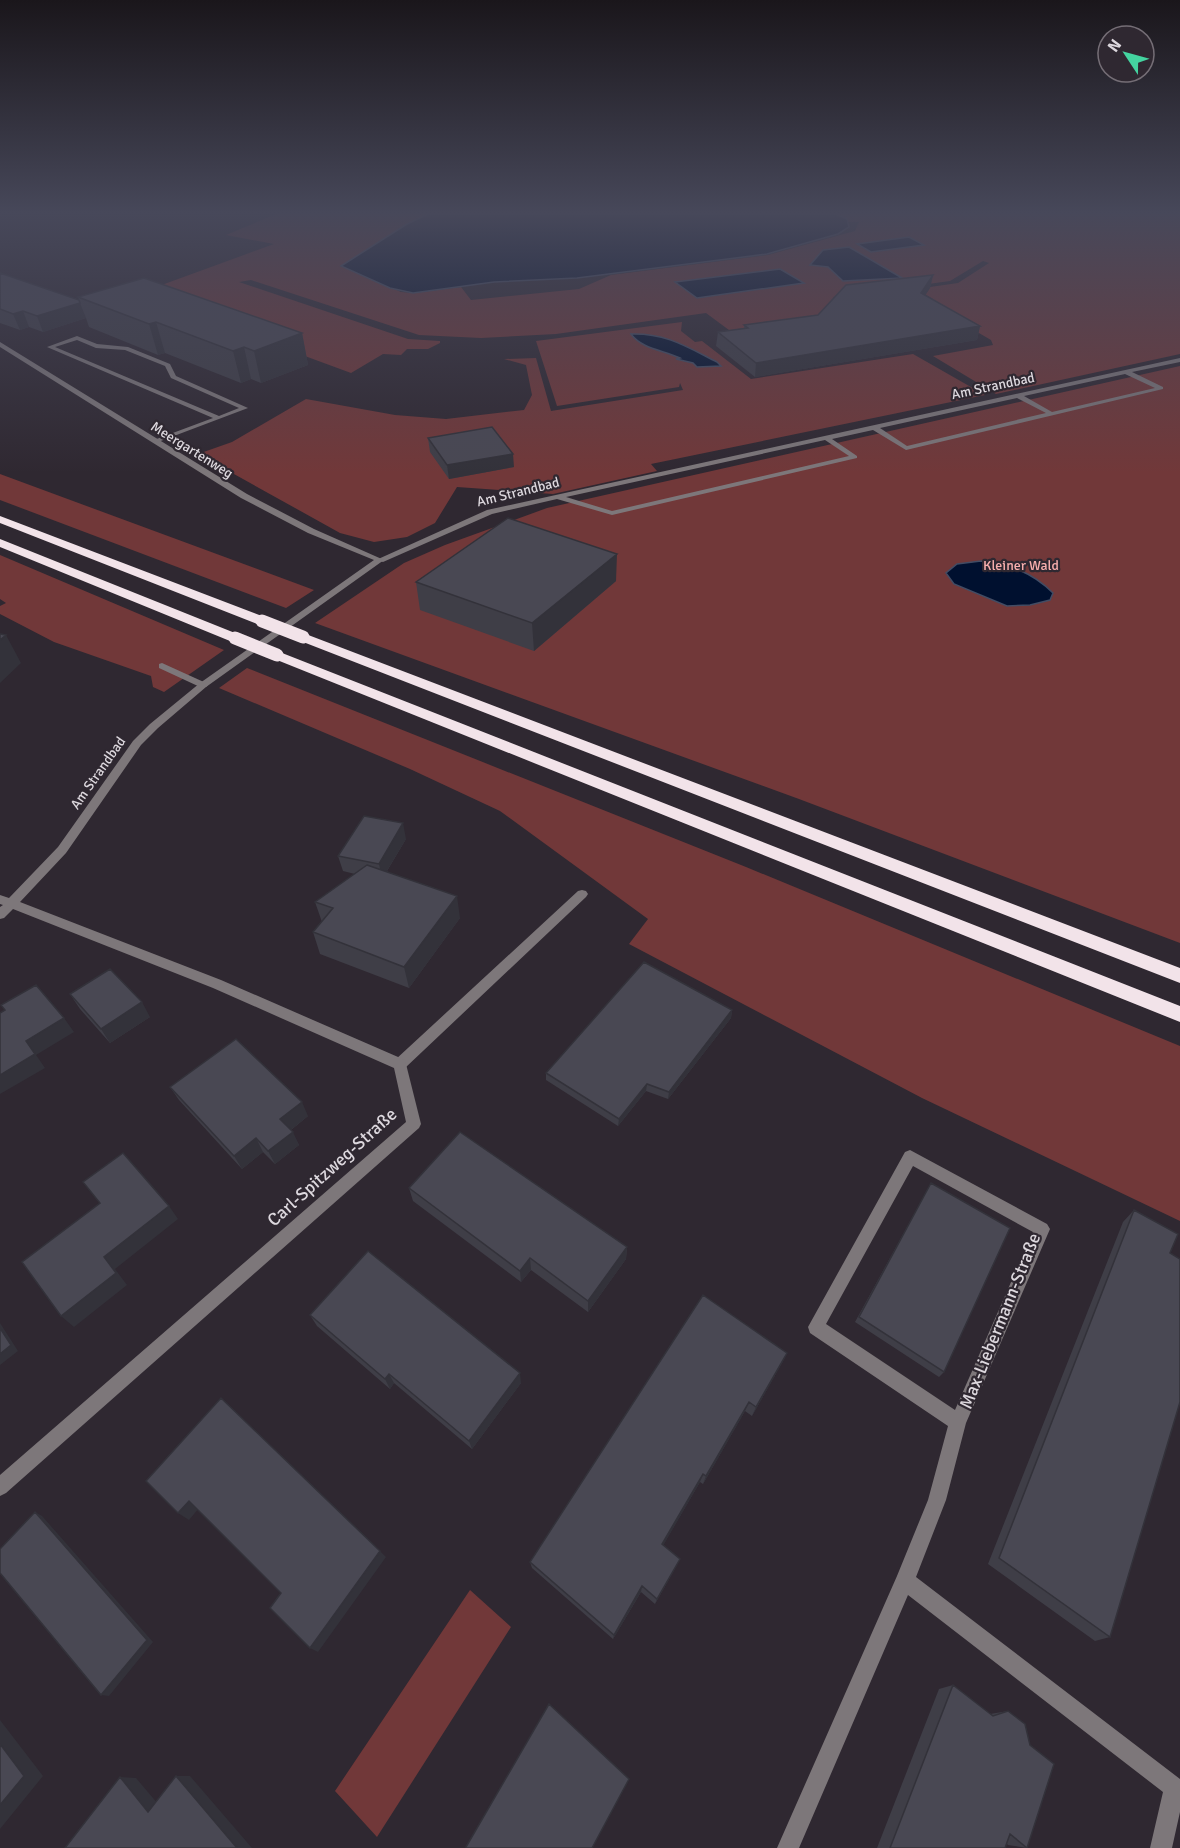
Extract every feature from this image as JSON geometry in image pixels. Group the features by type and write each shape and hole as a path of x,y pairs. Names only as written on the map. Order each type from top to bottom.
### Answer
{"highway":[{"path":"0,519 1180,976"},
{"path":"0,543 1180,1014"}],"street":[{"path":"156,441 219,418 245,408 173,378 168,365 126,348 96,346 77,338 50,347 219,418"},
{"name":"Meergartenweg","path":"0,344 244,496 310,531 380,560"},
{"name":"Am Strandbad","path":"0,915 6,901 62,850 137,743 203,685 380,560 490,512 1180,360"},
{"path":"874,428 906,448 1161,388 1126,372"},
{"path":"1018,396 1052,414"},
{"path":"556,497 612,513 855,457 826,438"},
{"path":"162,666 203,685"},
{"path":"6,901 217,984 400,1064 582,894"},
{"name":"Carl-Spitzweg-Straße","path":"0,1487 414,1124 400,1064"},
{"name":"Max-Liebermann-Straße","path":"788,1848 905,1581 937,1500 958,1422 1042,1229 910,1157 816,1327 958,1422"},
{"path":"905,1581 1178,1790 1161,1848"}],"green space":[{"path":"154,300 293,300 408,339 440,341 428,349 407,349 401,355 383,354 351,373"},
{"path":"313,300 838,300 860,314 733,333 706,313 556,334 481,338 419,335"},
{"path":"932,300 1180,300 1180,354 996,394 933,356 993,345 991,340 972,329 920,316"},
{"path":"682,322 681,331 695,342 702,341 751,379 913,354 985,395 651,464 657,471 553,494 457,487 435,523 407,537 374,542 340,533 198,454 232,442 306,399 395,415 446,419 524,410 532,395 526,365 504,359 536,358 551,411 683,390 680,383 679,387 557,406 536,341"},
{"name":"Kleiner Wald","path":"1180,366 1180,943 799,799 315,623 404,563 445,545 547,508"},
{"path":"0,474 314,590 286,608 0,500"},
{"path":"0,555 224,650 164,692 153,687 151,676 54,642 0,614 0,606 6,603 0,599"},
{"path":"247,668 746,867 1180,1046 1180,1221 922,1098 629,944 648,919 500,811 410,769 219,688"},
{"path":"470,1590 511,1627 377,1837 335,1791"}],"water":[{"path":"631,334 666,338 686,346 721,366 697,367 693,363 676,359 680,358 641,343"},
{"path":"981,561 1001,564 1028,574 1053,593 1050,600 1030,605 1007,606 954,584 946,573 957,564"}],"building":[{"path":"0,300 79,300 80,303 37,316 23,311 13,314 0,309"},
{"path":"87,300 208,300 302,333 254,351 244,347 233,351 156,322 149,324"},
{"path":"832,300 934,300 980,326 756,363 718,332 748,328 744,325 818,315"},
{"path":"492,427 513,454 447,465 428,438"},
{"path":"508,518 617,554 532,623 416,582"},
{"path":"364,816 403,823 379,864 338,856"},
{"path":"367,865 457,896 404,967 313,932 333,908 315,902"},
{"path":"644,962 732,1010 669,1092 647,1084 619,1119 546,1073"},
{"path":"110,969 142,1002 101,1029 70,994"},
{"path":"36,985 64,1018 26,1041 35,1054 0,1075 0,1013 5,1010 1,1005"},
{"path":"236,1039 302,1102 280,1119 293,1132 268,1151 256,1138 234,1156 170,1087"},
{"path":"460,1132 627,1247 588,1301 530,1258 520,1271 409,1188"},
{"path":"123,1153 169,1206 104,1257 116,1273 61,1316 22,1262 100,1203 83,1182"},
{"path":"931,1183 1010,1228 944,1372 859,1317"},
{"path":"1134,1210 1178,1234 1170,1253 1180,1259 1180,1402 1110,1637 999,1558"},
{"path":"368,1251 520,1373 469,1441 389,1374 385,1379 310,1315"},
{"path":"703,1295 787,1353 756,1407 749,1402 706,1476 703,1474 662,1544 680,1559 657,1599 642,1586 614,1635 530,1562"},
{"path":"0,1328 11,1345 0,1354"},
{"path":"221,1398 380,1551 310,1648 270,1608 281,1593 189,1501 178,1513 146,1481"},
{"path":"35,1512 147,1640 101,1695 0,1573 0,1549"},
{"path":"953,1685 993,1716 1008,1711 1025,1724 1030,1745 1054,1764 1027,1848 1010,1834 1005,1848 890,1848"},
{"path":"549,1704 629,1779 592,1848 467,1848 466,1847"},
{"path":"0,1744 24,1776 0,1805"},
{"path":"176,1776 237,1848 65,1848 120,1777 148,1812"}]}
